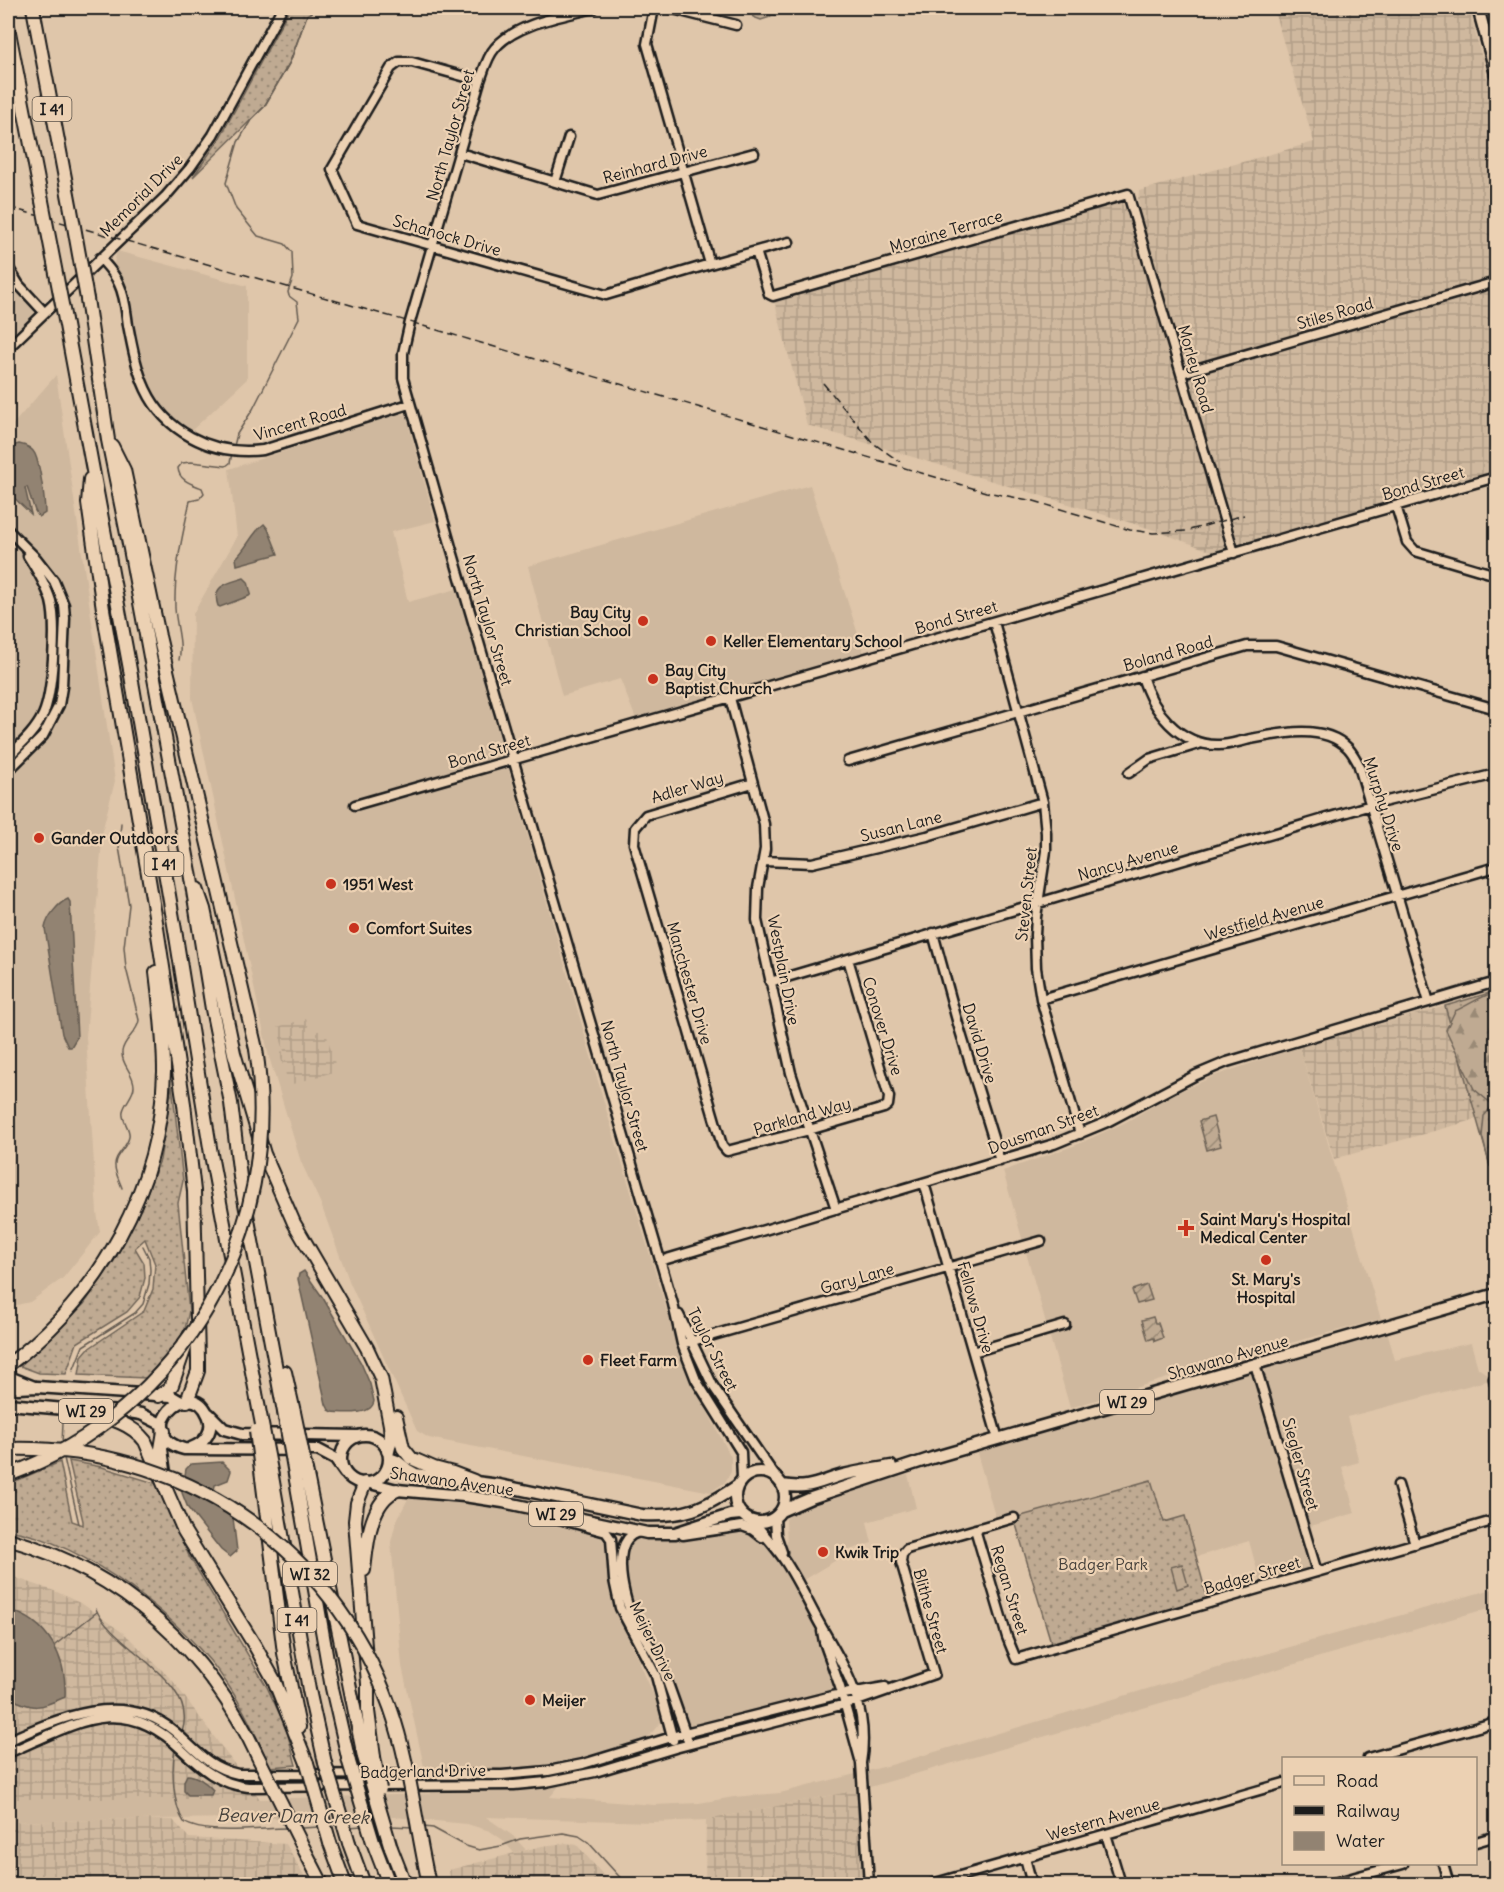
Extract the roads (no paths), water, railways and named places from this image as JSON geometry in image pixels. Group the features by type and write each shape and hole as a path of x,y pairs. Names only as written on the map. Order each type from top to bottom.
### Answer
{"highway":[{"name":"I 41","path":"33,8 87,299 108,440 190,872 212,1009 231,1103 240,1177 302,1480 332,1688 349,1762 373,1842 389,1884"},
{"name":"I 41","path":"8,27 134,694 267,1477 325,1763 364,1884"},
{"path":"8,1475 63,1451 98,1428 129,1404 169,1363 192,1333 226,1274 239,1240 254,1187 259,1149 260,1078 256,1049 159,636 124,470 108,440"},
{"path":"91,461 88,503 91,527 116,694 152,894 177,1051 191,1168 198,1371 184,1401"},
{"path":"190,872 203,903 248,1105 272,1173 299,1232 367,1348 381,1377 393,1405 403,1448 411,1458 474,1481"},
{"path":"8,1365 43,1336 76,1301 107,1257 136,1201 153,1148 160,1115 164,1054 149,911 152,894"},
{"path":"159,1396 168,1390 176,1376 192,1325 196,1302"},
{"path":"381,1377 390,1425 391,1439 388,1454"},
{"path":"76,1410 122,1422 139,1434 193,1545 267,1666 279,1692 306,1764 345,1884"},
{"path":"163,1428 161,1455 174,1509"},
{"name":"WI 32","path":"8,1449 92,1454 145,1467 168,1476 199,1489 236,1510 276,1540 310,1573 336,1605 359,1641 389,1705 401,1746 429,1884"},
{"path":"267,1477 284,1653 306,1764"},
{"path":"302,1480 369,1757 381,1791 393,1848 405,1884"},
{"path":"368,1483 357,1503 355,1521 368,1684 369,1757"},
{"path":"360,1585 374,1518 386,1496 397,1490"},
{"path":"8,1539 86,1570 116,1588 157,1619 191,1653 214,1681 236,1714 322,1884"}],"main road":[{"path":"1478,8 1497,75"},
{"name":"Shawano Avenue","path":"778,1514 811,1498 932,1458 1497,1294"},
{"name":"WI 29","path":"8,1385 18,1388 38,1387 171,1396 184,1401"},
{"path":"184,1401 195,1402 206,1411 224,1429 242,1434 365,1435 379,1440 388,1454 386,1471 382,1476 368,1483 350,1479 334,1459 318,1450 191,1448 177,1447 171,1443 163,1428 168,1410 184,1401"},
{"name":"WI 29","path":"8,1404 129,1412 141,1414 163,1428"},
{"path":"191,1448 205,1440 209,1433 210,1426 206,1411"},
{"path":"345,1473 340,1458 342,1451 346,1444 358,1436"},
{"name":"Shawano Avenue","path":"388,1454 416,1474 474,1481 626,1512 665,1516 708,1505 740,1483"},
{"name":"Shawano Avenue","path":"778,1481 808,1487 844,1475 932,1458"},
{"name":"WI 29","path":"740,1483 749,1474 758,1472 766,1473 778,1481"},
{"path":"778,1481 785,1498 778,1514"},
{"name":"Shawano Avenue","path":"368,1483 397,1490 464,1496 645,1533 675,1533 730,1515 741,1514"},
{"path":"740,1483 735,1501 741,1514 754,1522"},
{"name":"WI 29","path":"754,1522 761,1522 778,1514"}],"street":[{"name":"Memorial Drive","path":"8,348 169,192 199,156 217,128 282,8"},
{"name":"North Taylor Street","path":"594,8 527,27 507,37 495,48 489,59 480,81 410,322 403,352 403,378 673,1304"},
{"path":"654,8 647,44 710,264"},
{"path":"669,8 736,25"},
{"name":"Schanock Drive","path":"480,81 412,62 399,62 391,68 333,169 357,224 606,295 789,242"},
{"path":"555,182 569,136"},
{"name":"Reinhard Drive","path":"460,153 598,195 754,153"},
{"name":"Moraine Terrace","path":"756,251 766,288 773,296 1128,194"},
{"name":"Morley Road","path":"1128,194 1234,553"},
{"name":"Vincent Road","path":"100,258 115,276 121,289 136,366 151,400 164,417 185,434 206,444 232,450 252,451 270,448 409,404"},
{"path":"8,267 19,285 44,312"},
{"name":"Stiles Road","path":"1182,373 1497,282"},
{"name":"Bond Street","path":"355,805 1497,477"},
{"path":"1396,506 1407,542 1415,551 1497,575"},
{"path":"8,530 38,572 52,604 54,619 51,686 48,702 35,730 8,757"},
{"path":"8,771 44,736 59,705 62,687 65,618 63,605 54,581 21,546"},
{"name":"Steven Street","path":"994,622 1043,802 1046,851 1035,950 1041,999 1080,1134"},
{"name":"Boland Road","path":"848,761 1247,646 1276,645 1497,709"},
{"name":"Murphy Drive","path":"1142,676 1146,690 1157,710 1172,726 1191,739 1202,743 1219,746 1296,731 1332,738 1347,747 1358,763 1429,1002"},
{"name":"Westplain Drive","path":"730,698 764,824 764,861 758,888 757,920 791,1073 836,1209"},
{"path":"1129,773 1149,759 1202,743"},
{"name":"Nancy Avenue","path":"770,982 1371,805 1497,774"},
{"name":"Adler Way","path":"635,828 646,815 753,783"},
{"name":"Susan Lane","path":"764,861 812,863 927,836 1043,802"},
{"name":"Manchester Drive","path":"635,828 634,844 722,1145"},
{"name":"Westfield Avenue","path":"1041,999 1497,867"},
{"name":"David Drive","path":"933,933 1000,1161"},
{"name":"Conover Drive","path":"848,959 889,1102"},
{"name":"Dousman Street","path":"660,1261 1054,1144 1107,1122 1196,1075 1227,1062 1497,982"},
{"name":"Parkland Way","path":"722,1145 727,1151 737,1149 884,1108 889,1102"},
{"name":"Fellows Drive","path":"924,1183 999,1439"},
{"name":"Gary Lane","path":"682,1344 1041,1241"},
{"name":"Taylor Street","path":"673,1304 713,1386 778,1481"},
{"name":"Taylor Street","path":"673,1304 682,1344 696,1380 741,1452 740,1483"},
{"path":"973,1352 1065,1325"},
{"name":"Siegler Street","path":"1255,1365 1317,1572"},
{"path":"8,1372 12,1377 38,1387"},
{"path":"1495,1379 1497,1388"},
{"path":"1398,1485 1415,1544"},
{"name":"Meijer Drive","path":"518,1506 549,1518 606,1532 609,1535 615,1587 620,1608 656,1676 675,1748"},
{"path":"778,1514 776,1535 785,1561"},
{"path":"975,1529 1014,1518"},
{"name":"Badger Street","path":"1016,1659 1497,1520"},
{"path":"754,1522 785,1561 835,1648 857,1697 863,1738 861,1764 869,1884"},
{"path":"645,1533 666,1537 742,1526 753,1530 775,1547"},
{"name":"Blithe Street","path":"857,1697 934,1674 901,1562 902,1555 907,1549 975,1529"},
{"name":"Regan Street","path":"975,1529 1007,1637 1016,1659"},
{"name":"Meijer Drive","path":"645,1533 637,1533 630,1537 622,1551 621,1572 625,1597 633,1616 659,1661 689,1744"},
{"path":"822,1627 824,1642 861,1764"},
{"name":"Badgerland Drive","path":"185,1747 216,1767 230,1773 246,1775 507,1775 548,1771 583,1764 685,1733 857,1697"},
{"name":"Badgerland Drive","path":"8,1741 82,1712 103,1709 123,1710 158,1720 185,1747 200,1767 224,1782 239,1786 261,1788 533,1784 595,1772 843,1699"},
{"name":"Badgerland Drive","path":"8,1753 82,1722 103,1717 138,1721 175,1737"},
{"path":"1372,1757 1497,1722"},
{"name":"Western Avenue","path":"932,1884 944,1883 1282,1784"},
{"path":"1106,1834 1121,1884"},
{"path":"1477,1842 1497,1836"},
{"path":"1025,1858 1032,1884"},
{"path":"1330,1884 1358,1881 1398,1865"},
{"path":"1444,1865 1449,1884"}],"water":[{"path":"19,444 32,450 37,459 45,513 39,517 27,487 25,488 31,514 8,492 8,450"},
{"path":"264,524 278,554 237,565 236,558"},
{"path":"244,578 248,582 251,594 218,606 216,599 219,589"},
{"path":"68,899 70,902 77,1037 71,1047 68,1047 62,1034 45,928 54,911"},
{"path":"304,1271 323,1298 361,1363 374,1401 368,1409 357,1412 333,1412 326,1404 298,1279 299,1274"},
{"path":"222,1462 231,1471 228,1480 215,1485 212,1503 233,1518 237,1551 230,1557 221,1550 188,1508 182,1493 186,1469 191,1464"},
{"path":"8,1610 34,1622 52,1643 63,1668 65,1697 42,1706 30,1706 8,1697"},
{"path":"187,1775 198,1778 208,1785 213,1790 211,1795 188,1795 184,1791 184,1781"}],"waterway":[{"name":"Beaver Dam Creek","path":"234,446 237,434 253,409 299,318 297,302 289,296 288,292 293,278 292,252 285,244 258,236 236,209 226,183 238,142 251,120 264,107 290,62 307,15 317,8"},
{"name":"Beaver Dam Creek","path":"179,660 180,640 175,608 179,554 190,501 199,499 204,493 202,488 183,479 178,468 182,463 191,462 226,466 230,463 232,453"},
{"name":"Beaver Dam Creek","path":"121,823 119,847 129,905 124,947 126,968 139,1020 122,1052 123,1061 134,1086 123,1111 129,1137 115,1162 122,1188"},
{"name":"Beaver Dam Creek","path":"73,1371 83,1346 135,1313 143,1304 149,1284 150,1270 149,1258 143,1246"},
{"name":"Beaver Dam Creek","path":"62,1444 63,1423"},
{"name":"Beaver Dam Creek","path":"64,1458 79,1524"},
{"name":"Beaver Dam Creek","path":"96,1609 119,1638 167,1681 178,1697 184,1714 182,1732"},
{"path":"55,1645 97,1612"},
{"name":"Beaver Dam Creek","path":"175,1750 174,1787 177,1806 184,1822 205,1829 219,1830 287,1828"},
{"name":"Beaver Dam Creek","path":"349,1827 362,1826"},
{"name":"Beaver Dam Creek","path":"391,1826 413,1827"},
{"name":"Beaver Dam Creek","path":"301,1828 320,1827"},
{"name":"Beaver Dam Creek","path":"424,1827 433,1828 466,1846 479,1850 501,1846 520,1839 563,1833 579,1836 588,1842 626,1884"}],"railway":[{"path":"8,207 410,322 986,492 1034,501 1130,530 1153,533 1186,531 1244,515"},
{"path":"823,383 873,443 900,462"}],"place":[{"name":"Bay City Christian School","path":"643,621"},
{"name":"Keller Elementary School","path":"711,641"},
{"name":"Bay City Baptist Church","path":"653,679"},
{"name":"Gander Outdoors","path":"39,838"},
{"name":"1951 West","path":"331,884"},
{"name":"Comfort Suites","path":"354,928"},
{"name":"Saint Mary's Hospital Medical Center","path":"1186,1228"},
{"name":"St. Mary's Hospital","path":"1266,1260"},
{"name":"Fleet Farm","path":"588,1360"},
{"name":"Kwik Trip","path":"823,1552"},
{"name":"Meijer","path":"530,1700"}],"park label":[{"name":"Badger Park","path":"1103,1564"}]}
